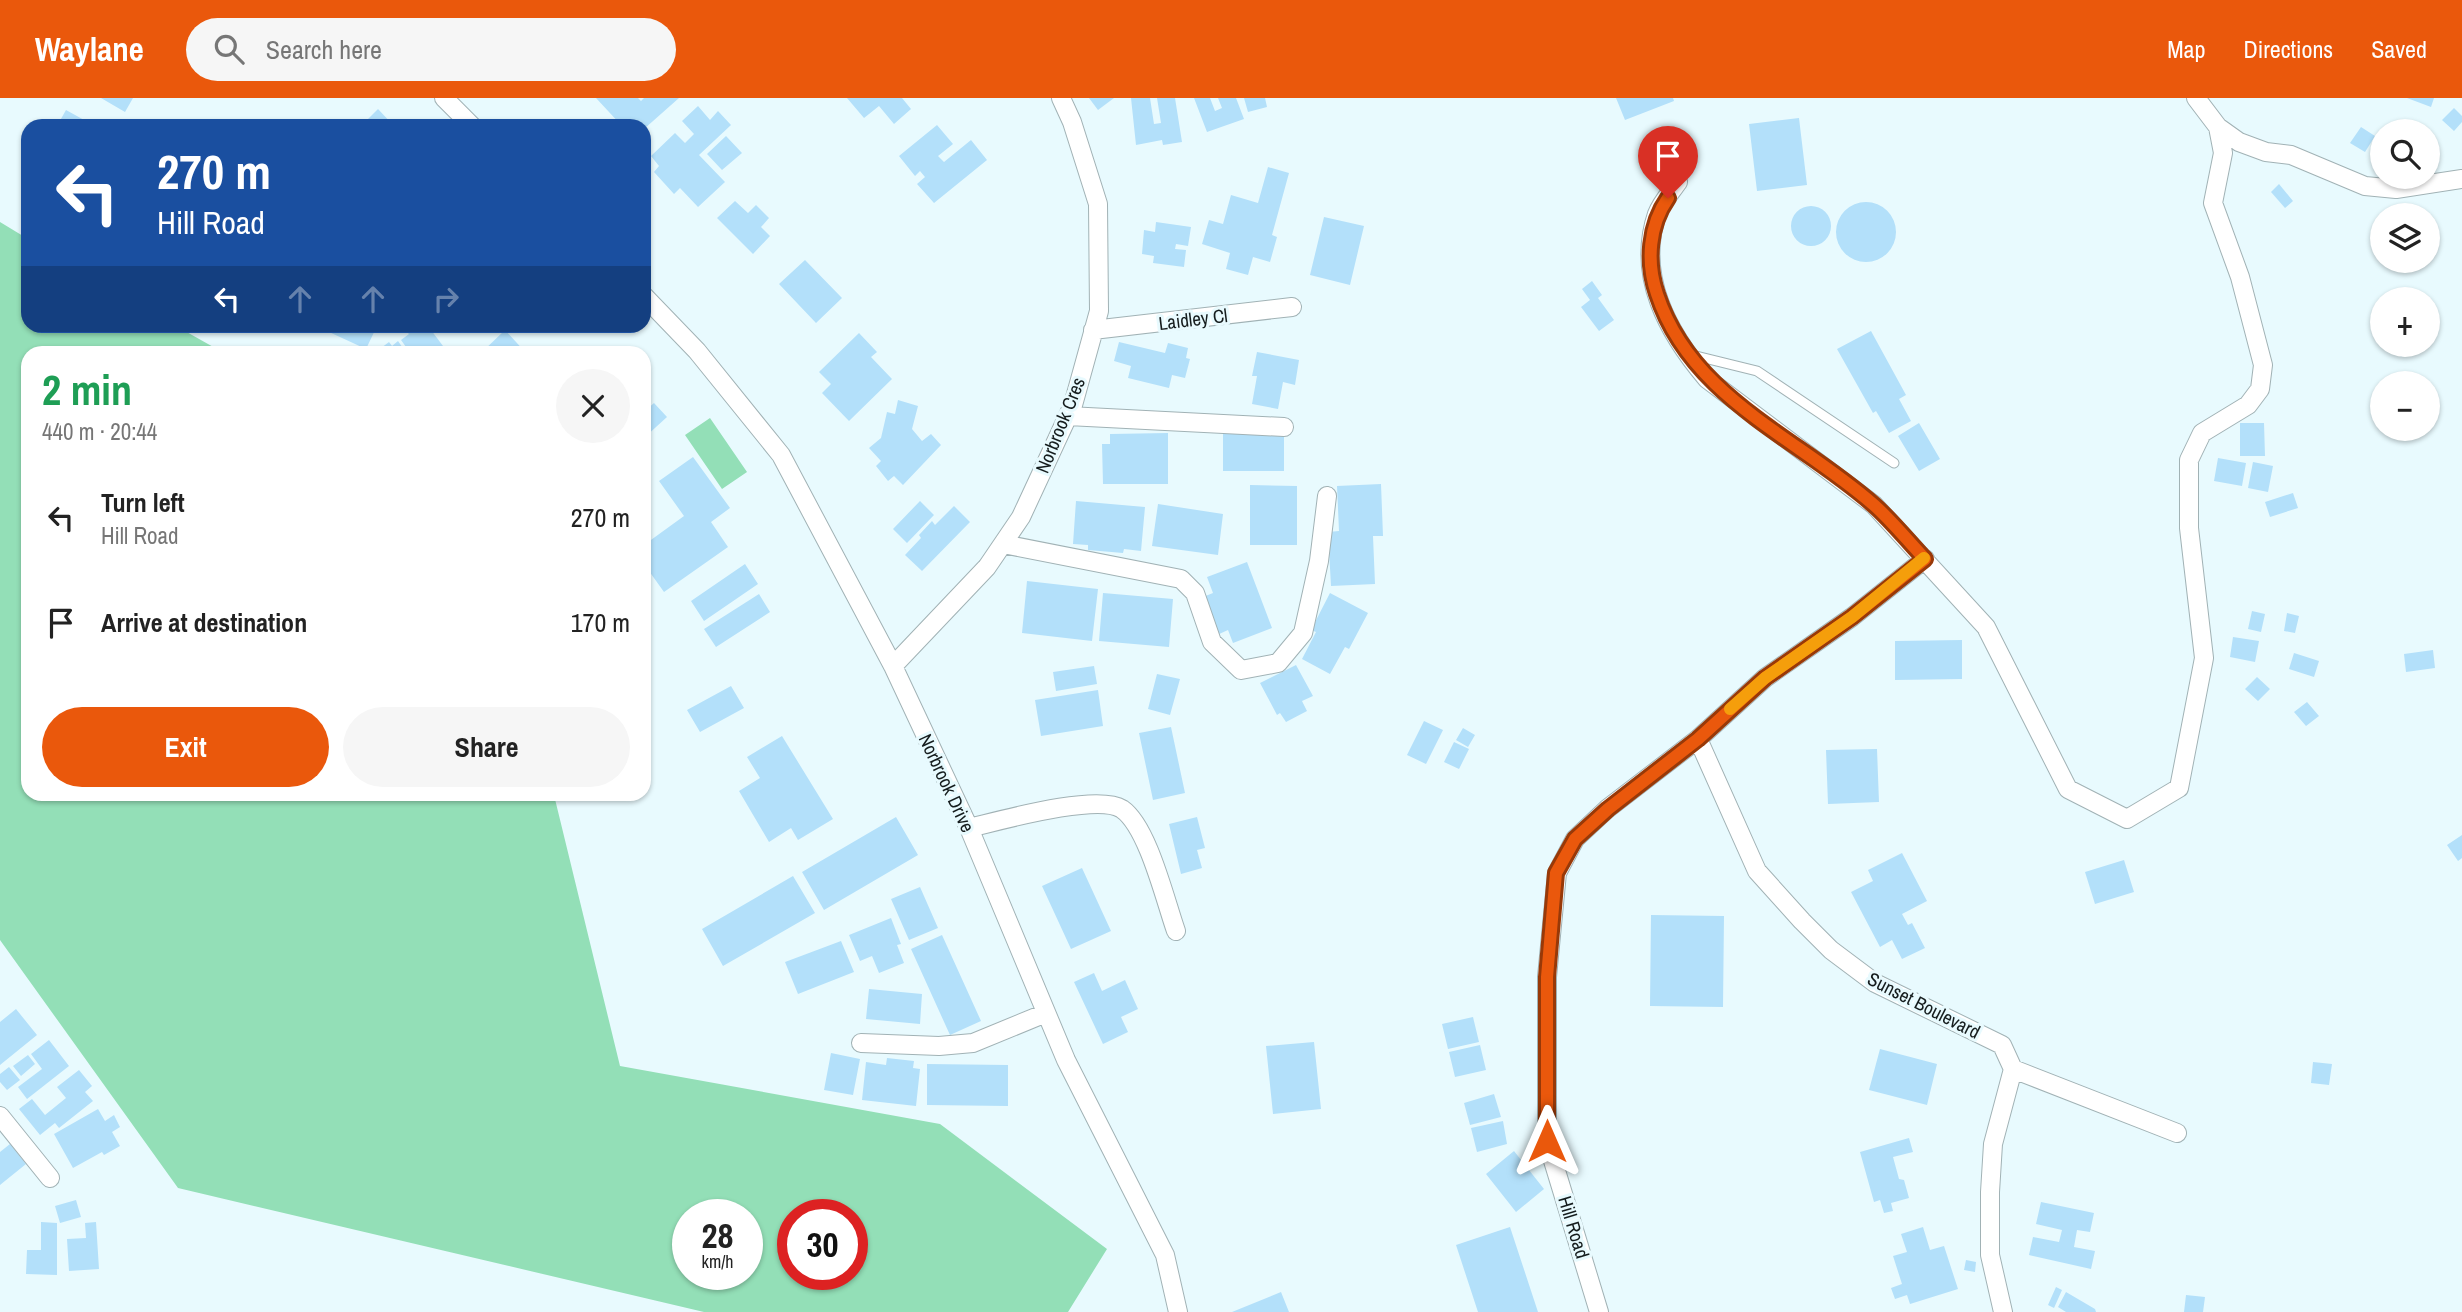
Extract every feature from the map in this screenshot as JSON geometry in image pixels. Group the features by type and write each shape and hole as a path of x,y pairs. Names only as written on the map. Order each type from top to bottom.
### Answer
{"street":[{"path":"444,98 465,119"},
{"name":"Norbrook Cres","path":"893,666 987,567 1021,517 1068,416 1094,330 1099,311 1098,204 1072,122 1061,98"},
{"path":"2196,98 2218,127 2239,142 2266,152 2291,155 2365,186 2396,189 2462,179"},
{"path":"1678,183 1657,213 1649,258 1653,283 1666,322 1686,354 1707,379 1874,505 1986,627 2068,789 2127,820 2179,788 2204,658 2189,528 2189,460 2202,433 2248,405 2260,388 2263,365 2240,277 2213,203 2222,153 2218,127"},
{"name":"Norbrook Drive","path":"651,303 697,351 781,455 893,666 969,828 1066,1060 1165,1255 1178,1312"},
{"name":"Laidley Cl","path":"1094,330 1292,307"},
{"path":"1068,416 1284,427"},
{"path":"1003,544 1181,579 1195,593 1212,642 1241,670 1279,663 1303,633 1319,561 1327,496"},
{"name":"Hill Road","path":"1599,1312 1547,1141 1547,977 1556,873 1575,839 1608,809 1698,739 1765,678 1852,617 1925,559"},
{"name":"Sunset Boulevard","path":"1698,739 1757,872 1802,921 1831,950 1875,983 2002,1045 2013,1069"},
{"path":"969,828 1064,807 1107,803 1123,810 1144,837 1176,931"},
{"path":"861,1043 939,1046 973,1043 1046,1013"},
{"path":"2003,1312 1990,1255 1990,1192 1993,1144 2013,1069 2177,1133"},
{"path":"0,1116 50,1178"}],"lane":[{"path":"1686,354 1757,371 1894,463"}],"green space":[{"path":"0,222 21,235 21,333 188,333 212,346 21,346 21,801 555,801 620,1066 940,1124 1107,1249 1068,1312 704,1312 178,1188 0,940"},
{"path":"710,418 747,472 722,489 685,435"}],"building":[{"path":"101,98 133,98 125,112"},
{"path":"596,98 638,98 641,101 644,98 679,98 651,123 651,119 616,119"},
{"path":"847,98 902,98 911,109 894,124 879,106 864,118"},
{"path":"1089,98 1114,98 1098,110"},
{"path":"1131,98 1150,98 1154,124 1161,123 1157,98 1175,98 1182,142 1163,145 1162,140 1136,145"},
{"path":"1194,98 1210,98 1215,111 1222,108 1218,98 1236,98 1244,119 1207,132"},
{"path":"1244,98 1265,98 1267,107 1248,112"},
{"path":"1616,98 1673,98 1674,101 1625,120"},
{"path":"2407,98 2434,98 2431,107"},
{"path":"698,106 710,120 718,111 731,125 699,155 725,182 698,207 680,188 674,194 654,172 659,166 651,156 675,133 685,143 694,134 682,121"},
{"path":"2454,108 2462,116 2462,122 2454,131 2442,120"},
{"path":"378,109 387,119 368,119"},
{"path":"66,110 82,119 61,119"},
{"path":"1799,118 1807,185 1757,191 1749,124"},
{"path":"937,125 953,144 938,156 944,162 971,140 987,160 934,203 917,184 925,177 920,171 915,176 899,156"},
{"path":"2361,127 2370,133 2370,144 2365,152 2350,143"},
{"path":"726,136 742,153 722,170 707,154"},
{"path":"1268,167 1289,173 1272,235 1277,237 1270,262 1253,257 1248,275 1226,269 1230,253 1202,244 1209,220 1223,224 1231,195 1258,203"},
{"path":"2279,184 2293,201 2285,208 2271,192"},
{"path":"735,201 748,213 756,205 769,218 761,227 770,236 753,254 717,218"},
{"path":"1860,202 1872,202 1891,215 1896,232 1894,244 1883,257 1872,262 1860,262 1841,249 1836,238 1836,226 1849,207"},
{"path":"1811,206 1825,212 1831,226 1825,240 1811,246 1797,240 1791,226 1797,212"},
{"path":"1324,217 1364,226 1350,285 1310,275"},
{"path":"1156,222 1191,227 1188,246 1176,244 1175,249 1186,250 1184,267 1153,263 1154,256 1142,254 1144,230 1155,232"},
{"path":"805,260 842,298 816,323 779,284"},
{"path":"1592,281 1602,295 1598,298 1614,320 1599,331 1581,307 1590,300 1582,289"},
{"path":"1871,331 1906,395 1899,399 1911,421 1889,433 1876,411 1873,413 1837,349"},
{"path":"331,333 374,333 367,346 359,346"},
{"path":"433,333 443,346 405,346 401,340 409,334"},
{"path":"502,333 508,333 520,346 488,346"},
{"path":"859,333 877,352 871,357 892,379 849,421 822,393 831,384 819,372"},
{"path":"1119,342 1165,353 1168,343 1188,348 1186,358 1190,359 1185,378 1172,375 1169,388 1128,378 1131,366 1114,361"},
{"path":"1257,352 1299,360 1295,385 1283,382 1278,409 1252,404 1257,376 1252,376"},
{"path":"898,400 918,406 912,429 922,441 931,434 941,445 903,485 894,476 888,481 876,466 881,461 869,448 881,438 887,412 895,414"},
{"path":"654,403 667,417 651,432 651,406"},
{"path":"1919,423 1940,459 1919,471 1898,436"},
{"path":"2240,423 2264,423 2265,456 2240,456"},
{"path":"1168,433 1168,484 1103,484 1102,444 1110,444 1110,434"},
{"path":"1223,433 1284,433 1284,471 1223,471"},
{"path":"693,457 730,508 711,522 728,547 664,592 651,574 651,540 684,516 659,481"},
{"path":"2218,458 2246,463 2242,486 2214,481"},
{"path":"2253,462 2273,466 2268,492 2248,488"},
{"path":"1381,484 1383,536 1373,536 1375,584 1331,586 1328,532 1339,531 1337,486"},
{"path":"1250,485 1297,486 1297,545 1250,545"},
{"path":"2293,493 2298,508 2270,517 2265,502"},
{"path":"920,501 934,515 907,543 893,529"},
{"path":"1076,501 1145,507 1141,551 1124,549 1123,553 1088,550 1088,545 1073,544"},
{"path":"1158,504 1223,514 1218,555 1152,546"},
{"path":"954,506 970,522 922,571 905,555 932,521 935,525"},
{"path":"1247,562 1272,628 1233,643 1228,630 1217,635 1203,597 1213,593 1207,577"},
{"path":"745,564 758,584 704,621 691,601"},
{"path":"1027,581 1098,589 1092,641 1022,633"},
{"path":"1103,593 1173,599 1169,647 1099,641"},
{"path":"1330,593 1368,613 1349,649 1345,647 1330,674 1302,659 1316,632 1311,630"},
{"path":"759,594 770,612 716,647 704,629"},
{"path":"2252,611 2265,614 2261,632 2248,629"},
{"path":"2287,613 2299,616 2295,633 2284,631"},
{"path":"2233,637 2259,641 2255,662 2230,657"},
{"path":"1962,640 1962,679 1895,680 1895,641"},
{"path":"2433,650 2435,668 2406,672 2404,654"},
{"path":"2294,653 2319,661 2314,677 2289,669"},
{"path":"1296,665 1313,696 1302,701 1307,711 1286,722 1280,713 1277,715 1260,683"},
{"path":"1094,666 1097,684 1056,691 1053,672"},
{"path":"1157,674 1180,679 1170,715 1148,709"},
{"path":"2257,677 2270,689 2258,701 2245,689"},
{"path":"731,686 744,708 700,732 687,710"},
{"path":"1098,690 1103,726 1041,736 1035,700"},
{"path":"2307,702 2319,716 2306,726 2294,712"},
{"path":"1424,721 1443,730 1426,764 1407,755"},
{"path":"1171,727 1185,793 1153,800 1139,733"},
{"path":"1463,728 1475,735 1468,747 1456,740"},
{"path":"782,736 833,819 798,840 791,828 769,842 739,791 760,778 747,757"},
{"path":"1454,742 1469,749 1459,769 1444,762"},
{"path":"1877,749 1879,802 1828,804 1826,750"},
{"path":"896,817 918,855 824,910 802,872"},
{"path":"1197,817 1205,848 1197,850 1202,868 1181,874 1169,824"},
{"path":"2462,835 2462,858 2458,861 2447,845"},
{"path":"1902,853 1927,901 1902,914 1908,925 1912,923 1925,948 1902,959 1892,940 1880,947 1851,892 1873,881 1868,870"},
{"path":"2124,860 2134,892 2095,904 2085,872"},
{"path":"1082,868 1111,931 1071,949 1042,886"},
{"path":"793,876 815,913 723,966 702,929"},
{"path":"920,887 938,928 909,940 891,899"},
{"path":"1651,915 1724,916 1723,1007 1650,1006"},
{"path":"891,918 901,944 897,945 904,963 879,973 872,956 860,961 849,935"},
{"path":"942,935 981,1021 950,1035 911,949"},
{"path":"841,941 854,972 798,994 785,962"},
{"path":"1094,973 1102,991 1125,980 1138,1009 1121,1017 1128,1032 1103,1044 1074,982"},
{"path":"869,989 922,994 920,1024 866,1019"},
{"path":"16,1009 37,1035 0,1065 0,1022"},
{"path":"1473,1017 1479,1042 1448,1049 1442,1024"},
{"path":"49,1040 69,1066 27,1099 18,1087 42,1069 31,1054"},
{"path":"1314,1042 1321,1109 1273,1114 1266,1046"},
{"path":"1480,1045 1486,1070 1455,1077 1449,1052"},
{"path":"1880,1049 1937,1064 1927,1105 1869,1090"},
{"path":"831,1053 860,1059 853,1095 824,1090"},
{"path":"28,1055 35,1064 21,1076 13,1066"},
{"path":"887,1058 914,1061 913,1068 920,1069 916,1106 862,1100 866,1062 886,1065"},
{"path":"2313,1062 2332,1064 2329,1085 2311,1083"},
{"path":"927,1064 1008,1065 1008,1106 927,1105"},
{"path":"9,1067 20,1080 7,1090 0,1082 0,1074"},
{"path":"79,1070 92,1086 85,1092 93,1101 59,1128 55,1123 40,1135 19,1109 32,1099 45,1115 66,1098 57,1087"},
{"path":"1494,1094 1501,1117 1470,1125 1464,1103"},
{"path":"98,1109 105,1121 114,1115 120,1127 112,1132 120,1146 104,1155 102,1152 73,1168 54,1134"},
{"path":"1503,1121 1507,1144 1477,1152 1471,1128"},
{"path":"1909,1138 1913,1152 1893,1157 1899,1179 1904,1180 1909,1198 1891,1203 1893,1211 1884,1213 1880,1200 1874,1202 1860,1152"},
{"path":"10,1144 26,1164 0,1185 0,1152"},
{"path":"1514,1151 1544,1189 1516,1212 1486,1174"},
{"path":"76,1200 81,1217 60,1223 55,1206"},
{"path":"2041,1202 2094,1213 2090,1232 2077,1230 2074,1247 2095,1251 2091,1269 2029,1255 2033,1237 2059,1242 2062,1230 2036,1224"},
{"path":"41,1222 57,1223 57,1275 26,1274 27,1250 41,1250"},
{"path":"96,1222 99,1269 69,1271 67,1239 86,1238 85,1223"},
{"path":"1510,1227 1538,1312 1478,1312 1456,1245"},
{"path":"1923,1227 1930,1250 1944,1246 1958,1289 1910,1304 1907,1295 1895,1299 1891,1288 1902,1284 1893,1256 1907,1252 1901,1234"},
{"path":"1966,1260 1976,1262 1975,1272 1964,1270"},
{"path":"2056,1287 2062,1290 2054,1308 2048,1305"},
{"path":"1281,1292 1289,1312 1232,1312"},
{"path":"2066,1292 2096,1312 2066,1312 2058,1307"},
{"path":"2186,1295 2205,1297 2203,1312 2184,1312"}],"slow traffic":[{"path":"1730,709 1765,678 1852,617 1924,558"}],"route":[{"path":"1547,1141 1547,977 1556,873 1575,839 1608,809 1698,739 1765,678 1852,617 1925,559 1874,505 1707,379 1686,354 1666,322 1653,283 1649,258 1657,213 1668,198"}]}
